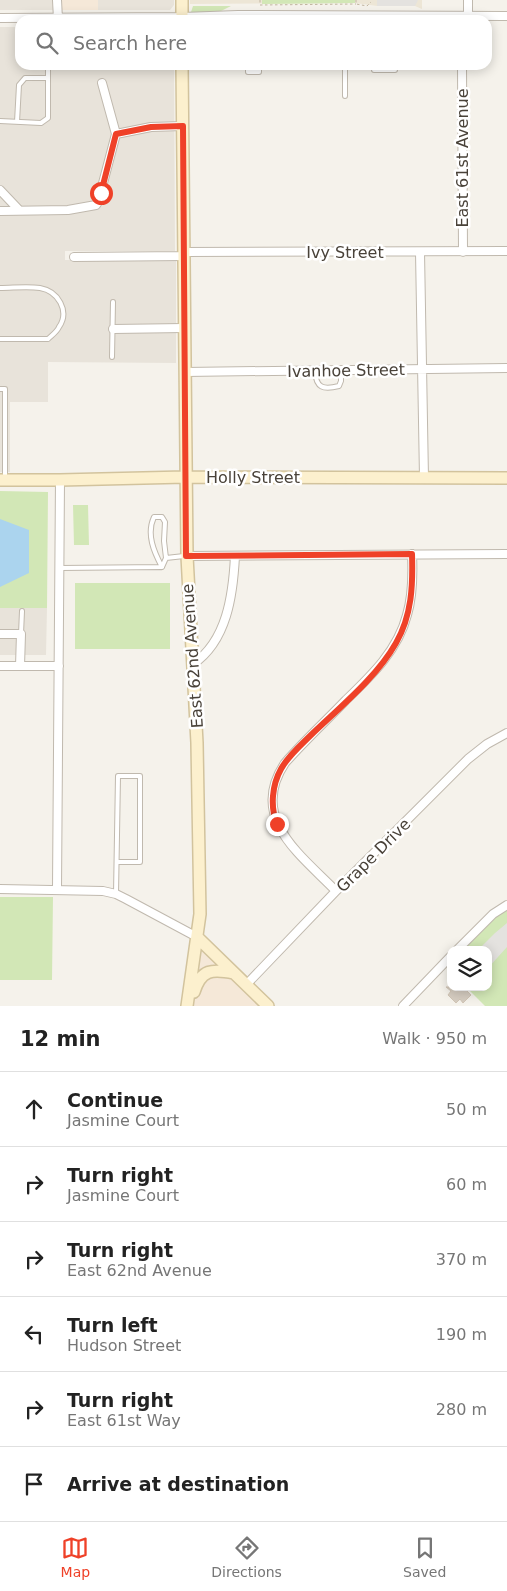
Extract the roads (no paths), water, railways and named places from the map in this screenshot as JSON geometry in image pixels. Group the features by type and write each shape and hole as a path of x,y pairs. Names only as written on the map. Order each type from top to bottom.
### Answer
{"street":[{"path":"58,0 58,15"},
{"path":"182,0 182,15"},
{"path":"464,15 468,0"},
{"path":"492,16 507,16"},
{"path":"0,18 15,18"},
{"name":"East 62nd Avenue","path":"182,70 186,556 198,743 200,885 200,914 188,1006"},
{"name":"East 61st Avenue","path":"462,70 463,252"},
{"path":"0,211 68,210 96,205 116,134 102,83"},
{"path":"116,134 151,127 183,126"},
{"path":"0,190 19,210"},
{"path":"420,252 424,478"},
{"name":"Ivy Street","path":"74,256 507,252"},
{"path":"113,329 184,328"},
{"name":"Ivanhoe Street","path":"185,372 507,368"},
{"name":"Holly Street","path":"2,480 185,477 507,478"},
{"path":"57,889 60,480"},
{"path":"336,891 288,843 280,831 274,813 274,787 285,763 372,675 396,643 411,599 412,554"},
{"path":"186,556 507,554"},
{"path":"193,664 207,653 220,632 231,599 235,556"},
{"path":"0,634 21,634 20,666"},
{"path":"0,666 58,666"},
{"name":"Grape Drive","path":"246,985 336,891 468,759 487,744 507,734"},
{"path":"0,889 57,889 103,891 116,894 197,937 268,1006"},
{"path":"461,946 493,914 507,905"},
{"path":"403,1006 447,960"},
{"path":"188,1006 197,982 203,974 214,971 234,973"}],"lane":[{"path":"0,121 42,123 48,118 48,70"},
{"path":"248,70 248,72 259,72 259,70"},
{"path":"345,70 345,96"},
{"path":"374,70 394,70"},
{"path":"17,122 18,84 25,78 48,78"},
{"path":"0,288 42,288 61,301 63,318 60,327 48,339 0,339"},
{"path":"112,356 113,302"},
{"path":"315,370 318,385 322,387 336,387 339,386 341,381 341,370"},
{"path":"0,389 5,389 2,480"},
{"path":"158,516 162,517 165,522 164,541 166,558 162,568 152,547 151,540 153,520 154,517 158,516"},
{"path":"166,558 186,556"},
{"path":"59,568 162,568"},
{"path":"21,634 22,611"},
{"path":"116,894 118,776 140,776 140,862 117,862"}],"water":[{"path":"0,519 29,530 29,573 0,587"}]}
